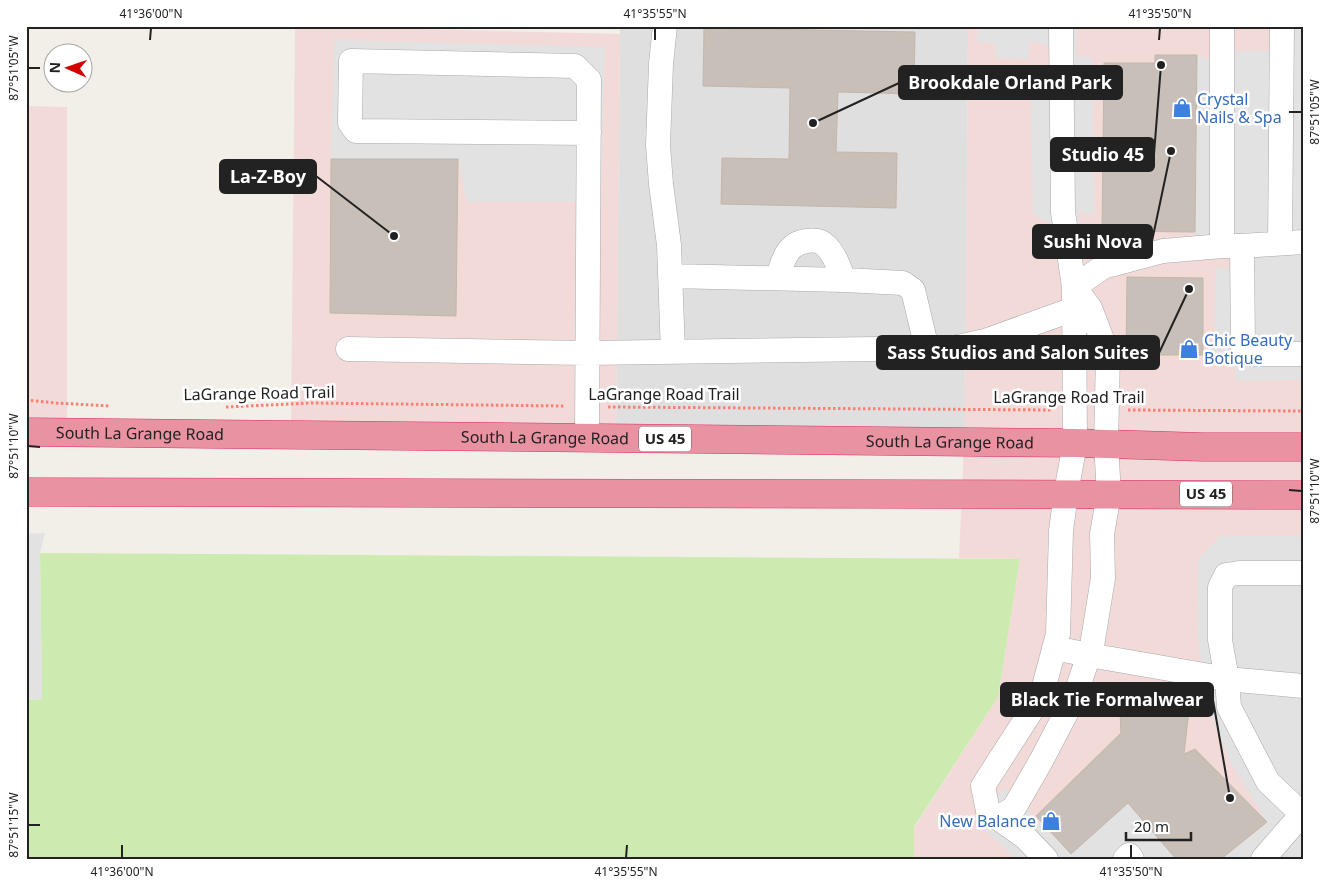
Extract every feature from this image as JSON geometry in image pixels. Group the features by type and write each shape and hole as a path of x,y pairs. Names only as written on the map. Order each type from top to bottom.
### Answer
{"highway":[{"name":"South La Grange Road","path":"26,432 1303,447"},
{"name":"US 45","path":"26,492 1303,495"}],"lane":[{"path":"665,26 661,64 658,145 669,245 673,352"},
{"path":"1046,859 1025,837 988,811 983,786 1042,694 1058,634 1062,532 1066,494 1075,443 1074,298 1063,212 1061,26"},
{"path":"1222,26 1232,246 1242,348 1247,354 1303,354"},
{"path":"348,349 588,353 953,348 976,343 1074,298 1103,267 1163,251 1291,242 1282,26"},
{"path":"587,438 588,353 589,133 589,80 575,66 351,62 350,123 356,131 589,133"},
{"path":"778,278 783,260 791,248 801,242 813,240 824,243 832,253 844,280"},
{"path":"670,276 903,283 913,290 926,349"},
{"path":"998,818 1014,808 1075,696 1092,646 1103,578 1102,534 1109,494 1106,444 1108,355 1090,308 1074,298"},
{"path":"1263,859 1302,814 1268,782 1229,707 1227,679 1220,640 1220,587 1226,575 1239,572 1303,573"},
{"path":"1054,648 1227,679 1303,686"},
{"path":"1125,859 1129,855 1132,859"}],"path":[{"path":"26,400 118,406"},
{"name":"LaGrange Road Trail","path":"225,407 311,403 1074,410"},
{"name":"LaGrange Road Trail","path":"1106,410 1303,411"}],"shaded area":[{"path":"295,26 620,34 616,431 291,425"},
{"path":"620,26 968,26 965,434 616,431"},
{"path":"968,26 1303,26 1303,859 914,859 914,828 998,697 1020,559 959,558 965,421"},
{"path":"977,26 1077,26 1076,56 1092,57 1094,215 1077,212 1086,241 1033,215 1031,73 1051,72 1049,46 1030,41 1028,59 996,58 994,43 977,42"},
{"path":"1275,26 1303,26 1303,380 1235,381 1235,363 1214,363 1216,269 1235,268 1234,254 1193,257 1195,232 1197,55 1211,61 1213,35 1235,51 1270,51"},
{"path":"334,40 605,47 601,202 467,202 458,159 331,159"},
{"path":"26,106 67,107 67,427 26,427"},
{"path":"45,533 40,553 42,699 26,700 26,534"},
{"path":"1220,536 1303,536 1303,855 1300,859 1221,859 1267,822 1230,762 1207,703 1197,632 1198,559"},
{"path":"1005,788 1071,854 1128,803 1176,859 1016,859 973,819"}],"green space":[{"path":"40,553 1020,559 998,697 914,827 914,859 26,859 26,700 42,699"}],"building":[{"path":"704,28 915,32 914,94 838,92 836,152 897,153 896,208 721,204 722,158 789,159 790,88 703,86"},
{"path":"1155,55 1197,55 1195,232 1102,231 1104,63 1155,63"},
{"path":"331,159 458,159 456,316 330,313"},
{"path":"1127,277 1203,278 1203,355 1126,355"},
{"path":"1119,691 1191,692 1184,754 1195,749 1267,822 1221,859 1176,859 1128,803 1071,854 1036,816 1121,733"}],"place":[{"name":"Studio 45","path":"1161,65"},
{"name":"Crystal Nails & Spa","path":"1182,108"},
{"name":"Brookdale Orland Park","path":"813,123"},
{"name":"Sushi Nova","path":"1171,151"},
{"name":"La-Z-Boy","path":"394,236"},
{"name":"Sass Studios and Salon Suites","path":"1189,289"},
{"name":"Chic Beauty Botique","path":"1189,349"},
{"name":"Black Tie Formalwear","path":"1230,798"},
{"name":"New Balance","path":"1051,821"}]}
